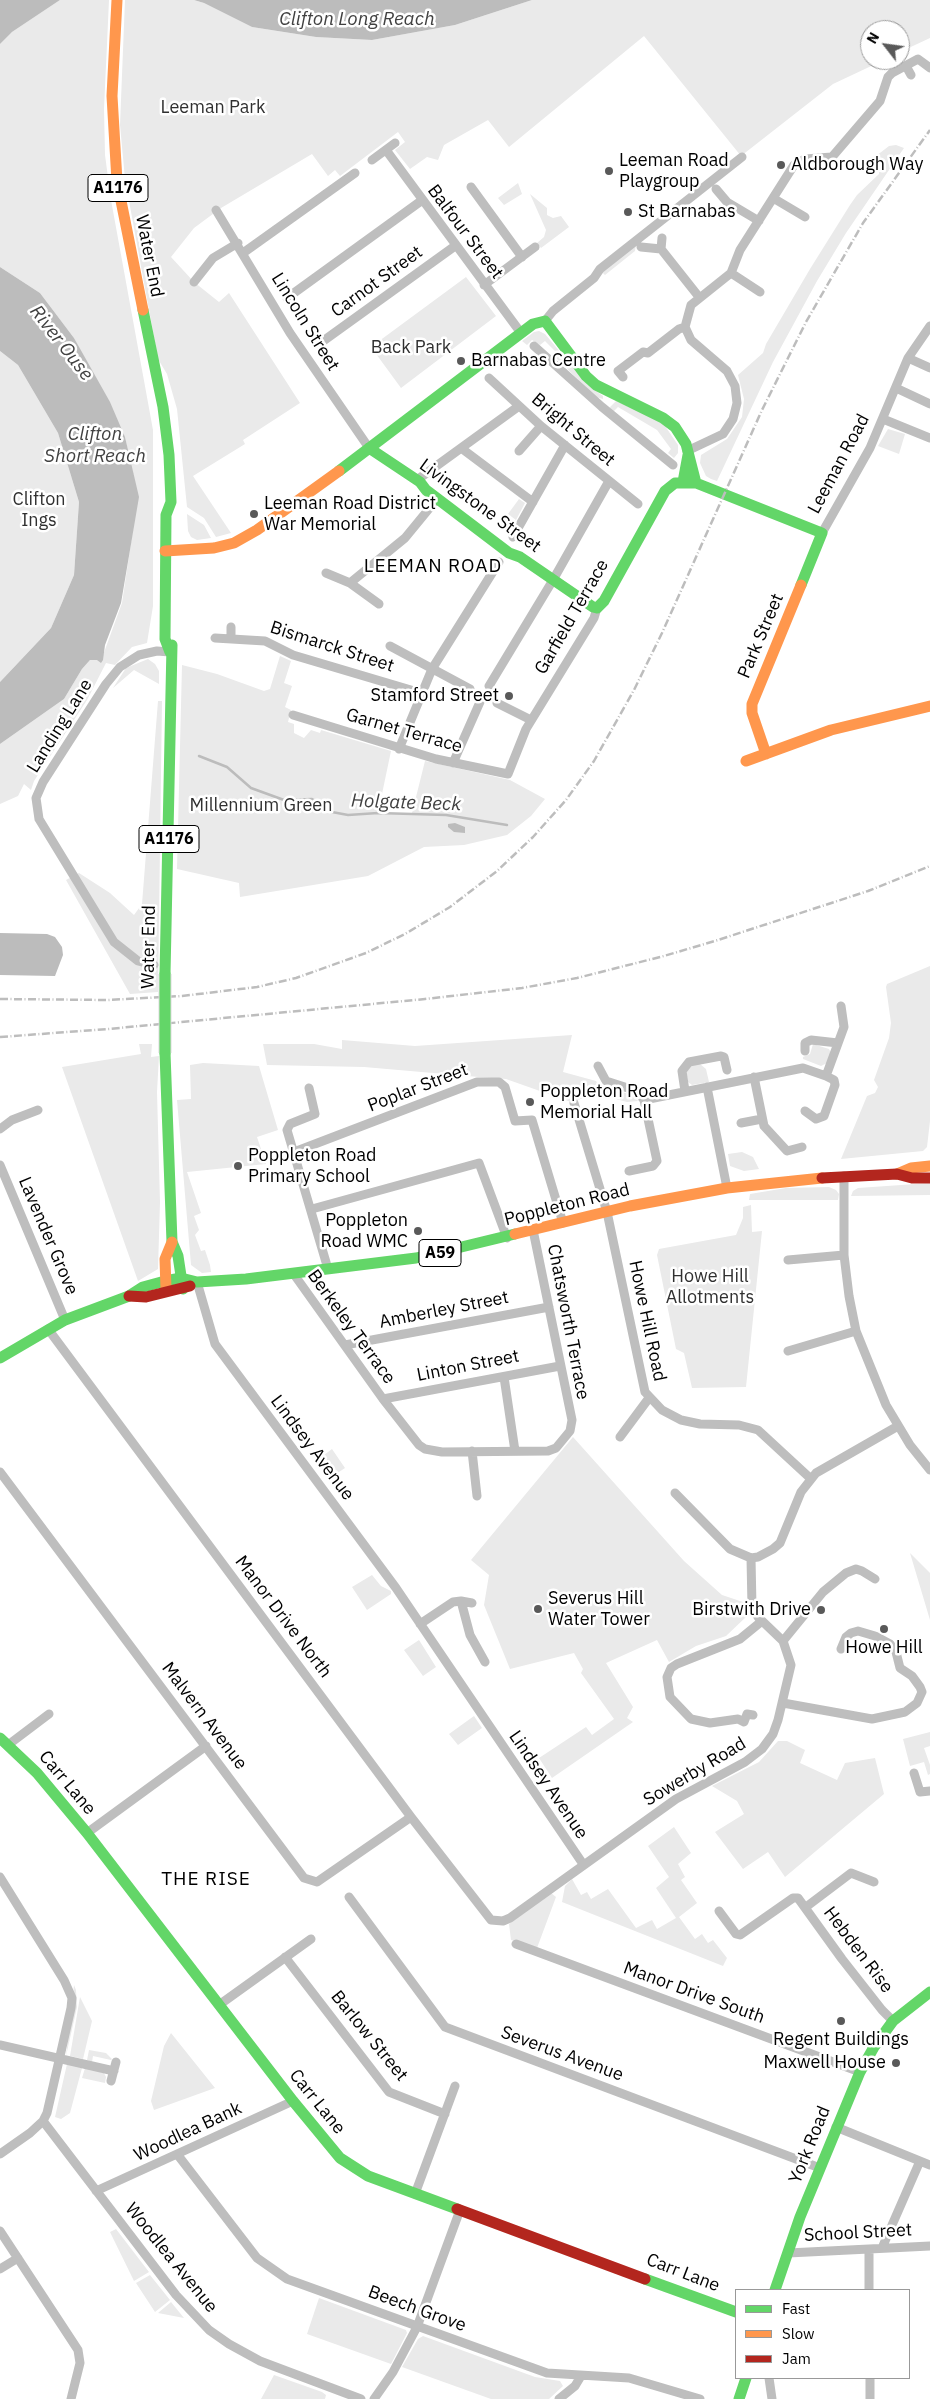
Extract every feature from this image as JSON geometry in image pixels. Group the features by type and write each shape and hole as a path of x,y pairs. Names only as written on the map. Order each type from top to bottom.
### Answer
{"main road":[{"name":"Water End","path":"117,0 112,96 117,180 167,430 171,502 175,513 170,551 174,629 170,652 165,1052 172,1242 178,1256 182,1283"},
{"path":"170,551 203,550 234,543 257,530 370,448 533,324 545,321 586,376 613,394 663,418 680,433 694,465 696,484"},
{"name":"Livingstone Street","path":"370,448 417,480 437,499 509,554 520,556 581,600 597,608"},
{"path":"679,483 688,453"},
{"name":"Leeman Road","path":"679,483 696,484 822,533"},
{"name":"Garfield Terrace","path":"597,608 604,601 665,491 679,483"},
{"name":"Park Street","path":"766,754 752,713 752,704 822,533"},
{"path":"746,761 778,750 791,748 844,728 930,706"},
{"name":"Poppleton Road","path":"897,1174 911,1168 930,1166"},
{"name":"Poppleton Road","path":"198,1282 293,1274 416,1258 507,1238 607,1212 727,1188 844,1176 897,1174 912,1178 930,1178"},
{"name":"Water End","path":"166,1287 165,1259 172,1242"},
{"name":"A59","path":"0,1358 65,1320 129,1296 143,1287 166,1287 198,1282"},
{"name":"Carr Lane","path":"4,1741 37,1773 87,1833 293,2101 340,2158 354,2169 415,2194 735,2312"},
{"name":"York Road","path":"775,2289 820,2168 860,2072 874,2047 893,2021 930,1992"},
{"path":"739,2399 746,2379"}],"street":[{"path":"910,64 918,59 930,68"},
{"path":"688,453 723,434 733,419 737,403 735,386 727,371 699,349 691,340 685,327 691,305 731,273 740,250 797,162 805,159 835,161 880,100 888,77 899,70"},
{"path":"908,70 911,75"},
{"path":"372,160 395,143"},
{"name":"Balfour Street","path":"386,150 454,246 521,333"},
{"path":"545,321 553,311 594,278 600,269 742,157"},
{"path":"243,253 337,181 355,173"},
{"path":"471,187 522,257"},
{"path":"716,189 727,202 759,221"},
{"path":"773,198 805,217"},
{"path":"288,298 421,201"},
{"name":"Lincoln Street","path":"216,210 238,243 290,333 370,448"},
{"path":"662,238 661,249 699,297"},
{"path":"194,282 213,258 238,243"},
{"name":"Carnot Street","path":"319,344 454,246"},
{"path":"484,284 536,247"},
{"path":"641,247 661,249"},
{"path":"731,273 760,292"},
{"name":"Leeman Road","path":"822,533 883,419 908,358 930,326"},
{"path":"623,377 618,371 643,352 648,353 679,328 685,327"},
{"path":"534,346 602,407 673,465"},
{"path":"908,358 930,368"},
{"name":"Bright Street","path":"489,378 541,426 638,504"},
{"path":"896,388 930,404"},
{"path":"602,407 613,394"},
{"path":"417,480 519,406"},
{"path":"883,419 930,438"},
{"path":"519,451 541,426"},
{"path":"513,537 565,445"},
{"path":"461,448 533,502"},
{"path":"489,686 553,580 609,481"},
{"path":"350,584 405,538 437,499"},
{"path":"398,749 432,669 500,562"},
{"path":"326,573 350,584 379,604"},
{"name":"Garfield Terrace","path":"508,774 531,720 594,618 597,608"},
{"path":"231,627 231,639"},
{"name":"Bismarck Street","path":"215,638 265,641 293,655 422,693"},
{"path":"390,646 470,689"},
{"name":"Landing Lane","path":"154,965 138,961 114,942 39,819 36,798 43,782 100,692 120,667 139,655 157,651 170,652"},
{"path":"453,763 480,702"},
{"path":"497,703 531,720"},
{"name":"Garnet Terrace","path":"293,715 398,749 508,774"},
{"path":"830,1078 838,1043 844,1027 841,1006"},
{"path":"805,1051 804,1043 811,1040 838,1043"},
{"path":"685,1091 682,1071 689,1062 721,1056 724,1057 727,1070"},
{"path":"598,1066 606,1081 637,1091 644,1100 657,1160 653,1166 629,1171"},
{"path":"644,1100 798,1068 809,1069 830,1078 835,1085 824,1116 816,1119 804,1111"},
{"path":"754,1078 762,1119 770,1133 784,1150 792,1152 802,1147"},
{"name":"Poplar Street","path":"294,1152 481,1081 503,1084 515,1121 530,1119 563,1223"},
{"path":"707,1087 727,1188"},
{"path":"309,1088 315,1114 290,1124 286,1130 312,1209 328,1270"},
{"name":"Howe Hill Road","path":"574,1103 607,1212 642,1386 648,1398 672,1416 690,1423 739,1425 758,1430 810,1478"},
{"path":"0,1129 12,1120 38,1110"},
{"path":"741,1123 762,1119"},
{"path":"312,1209 479,1163 507,1238"},
{"name":"Lavender Grove","path":"0,1165 65,1320"},
{"path":"844,1176 844,1255 856,1331 873,1377 898,1426 930,1470"},
{"name":"Chatsworth Terrace","path":"533,1230 572,1420"},
{"path":"788,1260 844,1255"},
{"name":"Berkeley Terrace","path":"293,1274 383,1399 414,1440 425,1449 442,1452 553,1450 570,1430 572,1420"},
{"name":"Lindsey Avenue","path":"198,1282 215,1344 355,1532 583,1864"},
{"name":"Amberley Street","path":"345,1345 549,1307"},
{"name":"Manor Drive North","path":"48,1329 487,1917 495,1921"},
{"path":"788,1351 856,1331"},
{"name":"Linton Street","path":"383,1399 560,1366"},
{"path":"504,1377 516,1451"},
{"path":"620,1437 648,1398"},
{"path":"675,1493 730,1549 751,1558 765,1555 780,1543 801,1492 810,1478 898,1426"},
{"path":"472,1451 476,1496"},
{"name":"Malvern Avenue","path":"0,1472 304,1878 317,1882 412,1817"},
{"name":"Sowerby Road","path":"495,1921 510,1918 676,1799 746,1762 762,1749 772,1734 783,1703 791,1664 783,1640 755,1612 752,1603 751,1558"},
{"path":"783,1640 823,1592 846,1573 856,1570 862,1571 876,1579"},
{"path":"461,1601 470,1635 485,1662"},
{"path":"420,1624 453,1602 472,1603"},
{"path":"753,1715 747,1714 744,1722 738,1719 710,1723 691,1719 670,1697 667,1677 671,1668 676,1664 735,1642 762,1621"},
{"path":"783,1703 872,1719 904,1712 917,1703 922,1692 920,1687 912,1676 900,1668 896,1652 890,1644 875,1636 858,1631 846,1637 841,1649"},
{"path":"4,1741 49,1714"},
{"path":"87,1833 206,1746"},
{"path":"914,1773 920,1792 930,1791"},
{"path":"806,1907 851,1873 874,1882"},
{"path":"0,1877 70,1992 72,2008 49,2106 43,2121 0,2154"},
{"name":"Severus Avenue","path":"349,1897 445,2027 820,2168"},
{"name":"Hebden Rise","path":"719,1910 736,1934 740,1935 793,1898 798,1898 848,1966 882,2010 893,2021"},
{"path":"219,2005 311,1939"},
{"name":"Manor Drive South","path":"516,1944 860,2072"},
{"name":"Barlow Street","path":"285,1957 389,2092 445,2114"},
{"path":"0,2045 59,2058 115,2066 111,2081"},
{"path":"415,2194 455,2086"},
{"name":"Woodlea Bank","path":"96,2191 293,2101"},
{"name":"Woodlea Avenue","path":"43,2121 176,2295 209,2330 229,2344 260,2361 361,2399"},
{"path":"836,2127 930,2165"},
{"name":"Beech Grove","path":"177,2154 248,2247 276,2273 417,2327 547,2373 629,2378 700,2399"},
{"path":"882,2248 920,2161"},
{"path":"374,2399 397,2365 417,2327 460,2210"},
{"path":"0,2231 78,2350 79,2369 71,2399"},
{"name":"School Street","path":"788,2253 930,2246"},
{"path":"869,2249 869,2289"},
{"path":"0,2269 18,2258"},
{"path":"558,2399 575,2386 580,2376"},
{"path":"769,2379 772,2399"},
{"path":"870,2379 870,2399"}],"green space":[{"path":"60,0 109,0 104,109 105,155 111,200 153,430 153,606 147,643 132,647 115,665 106,663 87,700 34,781 31,790 24,784 18,796 0,804 0,744 64,699 82,669 90,660 102,658 122,603 138,496 125,437 74,338 40,293 0,267 0,44 12,32"},
{"name":"Leeman Park","path":"125,0 194,0 204,3 252,27 316,37 372,40 455,25 532,0 930,0 930,38 910,47 910,20 860,20 860,70 863,70 833,84 741,156 644,36 509,147 488,120 444,145 438,160 427,157 410,169 395,150 405,142 398,132 340,176 335,170 328,176 312,154 221,208 194,228 171,257 194,282 219,302 229,293 300,403 243,440 245,444 193,476 231,533 216,537 204,518 187,507 177,409 167,374 158,359 125,179 120,125"},
{"path":"896,145 904,148 846,233 817,281 773,362 717,481 711,479 706,476 700,463 701,455 727,439 742,417 744,399 738,375 763,353 766,344 810,269 850,205 857,195 879,174 879,167 875,165 876,156 889,146"},
{"path":"518,183 522,194 504,205 498,198"},
{"path":"530,194 547,208 547,215 553,218 561,216 569,227 541,248 537,243 544,237 546,230"},
{"path":"636,244 635,251 605,275 602,272"},
{"name":"Back Park","path":"466,277 496,316 401,388 371,347"},
{"path":"539,331 545,334 588,385 603,396 603,399 596,397 553,355 556,352 545,341 540,345 532,340 527,345 522,341 534,332"},
{"name":"Clifton Ings","path":"0,351 18,365 58,433 79,502 74,575 51,628 0,682"},
{"path":"616,401 654,418 665,426 678,445 678,453 674,458 668,453 671,449 657,430 618,407 614,411 611,410 610,407"},
{"path":"888,429 905,434 899,454 878,446"},
{"path":"519,499 525,503 516,520 508,514"},
{"path":"187,514 204,525 211,538 197,540 191,537 188,531"},
{"name":"Millennium Green","path":"280,656 291,661 284,683 292,686 285,707 291,710 288,722 294,724 294,733 304,738 311,730 320,733 321,730 391,751 378,813 412,813 425,761 510,780 545,799 531,816 507,835 464,845 424,847 368,876 240,897 239,883 177,869 182,665 217,674 264,691 270,689"},
{"path":"148,659 155,664 159,671 159,684 134,670 113,688 126,668"},
{"path":"158,701 162,701 158,992 130,994 66,880 79,873 110,893 134,915 142,904"},
{"path":"930,966 930,1121 927,1147 923,1151 841,1159 867,1096 875,1093 878,1087 874,1080 889,1038 891,1023 887,984"},
{"path":"572,1035 563,1072 596,1081 599,1086 633,1095 638,1101 627,1102 597,1094 571,1102 506,1079 364,1067 267,1065 263,1044 314,1044 342,1049 342,1040 415,1046"},
{"path":"139,1044 152,1044 151,1057 159,1056 157,1092 160,1202 158,1269 138,1281 62,1067 141,1054"},
{"path":"813,1044 829,1049 831,1053 827,1063 821,1066 803,1059 803,1057 810,1054"},
{"path":"203,1063 259,1066 278,1130 257,1137 266,1164 187,1172 201,1213 194,1216 199,1230 195,1235 201,1251 205,1250 210,1265 211,1272 202,1273 191,1265 177,1100 191,1099 190,1065"},
{"path":"700,1064 706,1069 709,1082 692,1085 688,1082 686,1070 689,1066"},
{"path":"742,1152 753,1157 759,1169 744,1171 730,1166 728,1154"},
{"path":"930,1183 930,1195 851,1196 853,1191 858,1188"},
{"path":"829,1187 836,1190 839,1194 838,1200 749,1200 750,1194 786,1188"},
{"name":"Howe Hill Allotments","path":"751,1205 752,1232 762,1231 746,1387 692,1388 684,1353 676,1349 657,1255 659,1249 736,1235 743,1218 743,1207"},
{"path":"573,1437 684,1561 722,1595 746,1603 746,1617 726,1636 696,1646 669,1662 657,1640 606,1663 633,1707 627,1718 633,1722 552,1778 539,1758 586,1727 592,1735 614,1719 581,1673 583,1669 574,1653 510,1669 484,1605 489,1575 471,1560"},
{"path":"332,1449 345,1468 333,1476 320,1458"},
{"path":"910,1553 930,1573 930,1620"},
{"path":"372,1575 381,1586 391,1591 391,1594 367,1610 352,1587"},
{"path":"419,1640 436,1667 423,1676 404,1650"},
{"path":"474,1716 482,1728 458,1745 449,1734"},
{"path":"930,1732 930,1746 924,1748 930,1765 930,1774 928,1775 924,1762 910,1766 903,1739"},
{"path":"778,1741 787,1741 805,1750 800,1763 837,1780 845,1763 875,1758 884,1794 785,1877 768,1852 743,1869 715,1832 744,1814 737,1801 712,1786 759,1762"},
{"path":"674,1827 691,1853 678,1864 685,1877 681,1880 697,1903 679,1917 695,1939 702,1934 708,1943 713,1940 727,1958 723,1966 562,1902 565,1886 572,1879 581,1895 587,1892 591,1899 608,1889 636,1928 652,1920 657,1929 676,1918 656,1888 669,1877 648,1846"},
{"path":"551,1893 556,1897 537,1948 511,1940 509,1924"},
{"path":"74,1985 77,2007 66,2056"},
{"path":"80,1997 92,2021 83,2059 70,2056"},
{"path":"171,2033 215,2088 154,2110 151,2101 164,2046"},
{"path":"89,2050 106,2053 112,2059 93,2056 92,2062 87,2060"},
{"path":"67,2064 82,2068 70,2113 61,2119 55,2117"},
{"path":"85,2068 104,2073 106,2077 105,2083 82,2078"},
{"path":"116,2229 149,2272 134,2281 110,2232"},
{"path":"150,2275 170,2300 155,2312 136,2283"},
{"path":"319,2298 406,2330 407,2333 391,2364 307,2334"},
{"path":"171,2302 184,2318 158,2313"},
{"path":"423,2336 535,2377 560,2381 563,2386 549,2399 491,2399 402,2367 418,2339"},
{"path":"274,2375 322,2392 326,2395 325,2399 261,2399"}],"water":[{"path":"0,0 60,0 12,32 0,44"},
{"name":"Clifton Long Reach","path":"194,0 532,0 455,25 372,40 316,37 252,27 204,3"},
{"name":"Clifton Short Reach","path":"0,267 40,293 74,338 110,402 125,437 139,497 121,603 105,645 103,660 101,663 97,660 90,660 82,669 64,699 0,744 0,682 51,628 74,575 79,502 58,433 18,365 0,351"},
{"path":"455,823 465,827 465,833 454,832 448,827 448,824"},
{"path":"0,933 47,934 55,937 62,947 63,955 55,976 0,975"}],"waterway":[{"name":"Holgate Beck","path":"199,756 227,767 251,788 284,800 312,799 332,812 348,815 378,813 446,815 507,825"}],"railway":[{"path":"0,999 108,1000 182,996 257,987 296,978 366,953 405,934 450,907 497,871 533,837 566,800 594,761 634,690 662,633 762,410 806,322 863,223 930,130"},
{"path":"0,1037 108,1029 425,999 522,988 577,978 718,940 868,891 930,866"}],"traffic: fast":[{"path":"143,310 163,407 169,455 171,502 166,515 165,639 170,652"},
{"path":"339,471 533,324 545,321 586,376 596,385 663,418 675,427 686,444 696,483"},
{"path":"369,448 420,482 426,490 509,553 520,557 593,607 597,608 604,601 665,491 675,483 696,483 822,533 801,585"},
{"path":"683,482 688,455"},
{"path":"165,974 172,645"},
{"path":"165,974 165,1053"},
{"path":"165,1053 172,1242 178,1256 183,1289"},
{"path":"0,1358 65,1320 129,1296 143,1287 165,1281 181,1278 197,1282 246,1279 416,1258 515,1234"},
{"path":"0,1738 37,1773 87,1833 293,2101 340,2158 368,2176 457,2209"},
{"path":"775,2289 800,2217 860,2072 874,2047 893,2021 930,1992"},
{"path":"645,2279 735,2312"},
{"path":"739,2399 746,2379"}],"traffic: slow":[{"path":"117,0 112,96 117,181 143,310"},
{"path":"165,551 214,548 234,543 257,530 339,471"},
{"path":"766,754 752,713 752,704 801,585"},
{"path":"746,761 831,730 930,706"},
{"path":"897,1174 911,1168 930,1166"},
{"path":"515,1234 630,1206 727,1188 822,1178"},
{"path":"166,1289 165,1259 172,1242"}],"traffic: jam":[{"path":"822,1178 897,1174 912,1178 930,1178"},
{"path":"129,1296 146,1297 190,1286"},
{"path":"457,2209 645,2279"}],"place":[{"name":"Aldborough Way","path":"781,165"},
{"name":"Leeman Road Playgroup","path":"609,171"},
{"name":"St Barnabas","path":"628,212"},
{"name":"Barnabas Centre","path":"461,361"},
{"name":"Leeman Road District War Memorial","path":"254,514"},
{"name":"Stamford Street","path":"509,696"},
{"name":"Poppleton Road Memorial Hall","path":"530,1102"},
{"name":"Poppleton Road Primary School","path":"238,1166"},
{"name":"Poppleton Road WMC","path":"418,1231"},
{"name":"Severus Hill Water Tower","path":"538,1609"},
{"name":"Birstwith Drive","path":"821,1610"},
{"name":"Howe Hill","path":"884,1629"},
{"name":"Regent Buildings","path":"841,2021"},
{"name":"Maxwell House","path":"896,2063"}],"district":[{"name":"LEEMAN ROAD","path":"433,567"},
{"name":"THE RISE","path":"206,1880"}],"water label":[{"name":"River Ouse","path":"61,343"}]}
